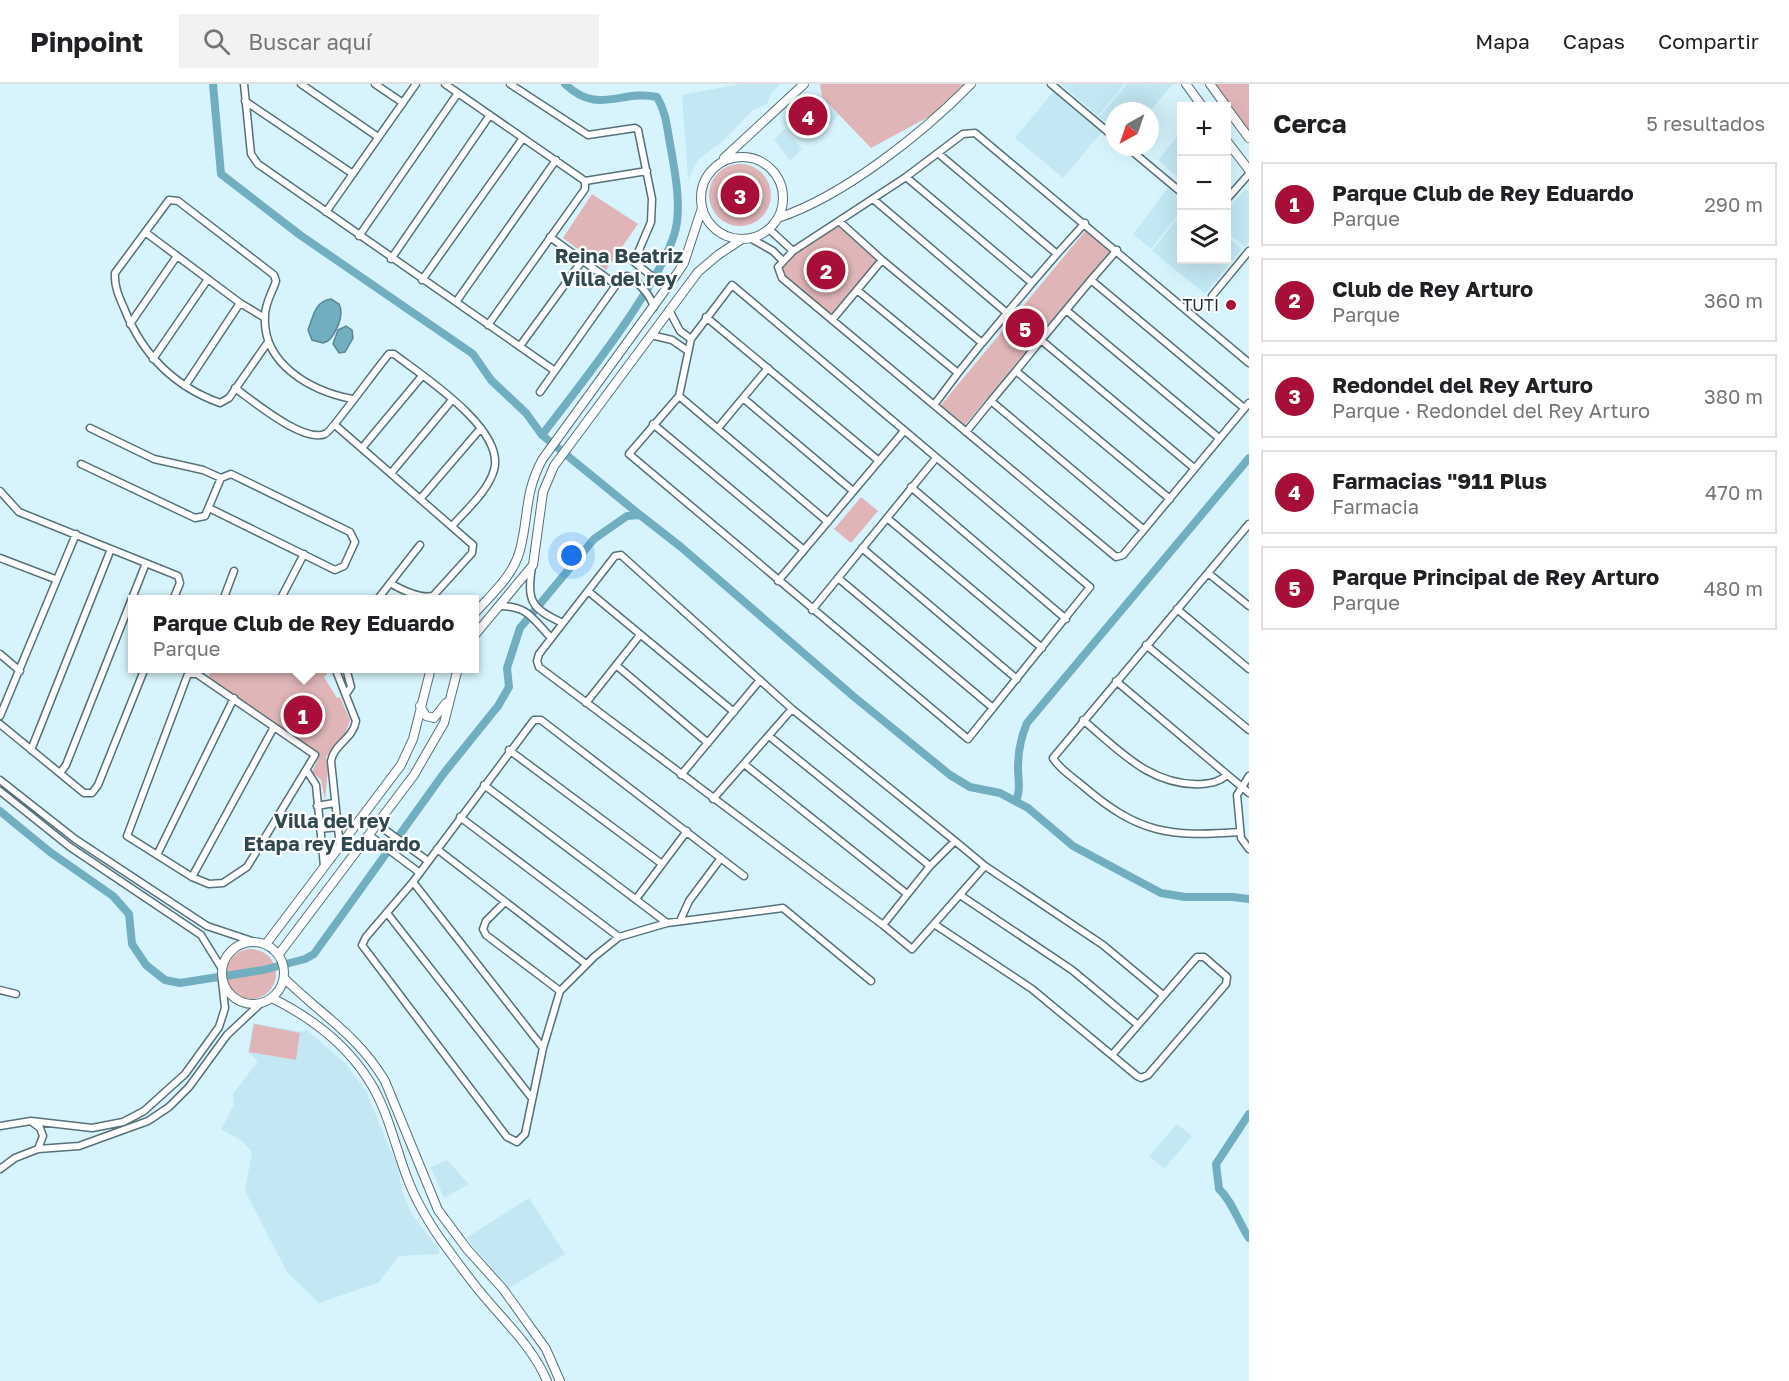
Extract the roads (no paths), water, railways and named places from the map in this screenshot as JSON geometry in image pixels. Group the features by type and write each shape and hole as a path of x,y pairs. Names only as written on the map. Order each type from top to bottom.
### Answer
{"street":[{"path":"244,84 253,159 391,259 555,371"},
{"path":"301,84 378,137"},
{"path":"375,84 403,103"},
{"path":"326,212 416,84"},
{"path":"445,84 585,181 647,171"},
{"path":"510,84 588,135 634,128 638,130 652,199 651,222 634,265 654,278 672,282"},
{"path":"479,608 515,563 520,551 528,491 542,460 654,308 684,263 702,208 703,184 717,165 804,84"},
{"path":"778,218 793,213 862,174 941,115 971,84"},
{"path":"1051,84 1105,129"},
{"path":"1186,84 1199,102"},
{"path":"1210,84 1223,102"},
{"path":"359,236 458,93"},
{"path":"246,101 353,174"},
{"path":"1231,114 1249,138"},
{"path":"391,259 490,115"},
{"path":"1091,280 1247,406 1143,529 1124,555 1116,557 1110,555 782,278 778,267 782,260 793,251 906,177 963,134 975,133 1249,363"},
{"path":"422,280 523,138"},
{"path":"1231,146 1249,172 1231,195"},
{"path":"939,154 1057,254"},
{"path":"563,623 546,614 528,594 547,478 698,272 718,255 769,229 778,218 783,205 783,191 778,177 769,166 757,159 743,156 729,158 717,165"},
{"path":"1137,156 1177,189"},
{"path":"456,302 556,160"},
{"path":"906,177 1032,283"},
{"path":"488,325 585,189 585,181"},
{"path":"873,199 1007,313"},
{"path":"268,342 224,403 185,386 153,359 130,324 117,291 115,273 167,201 177,201 274,275 276,281 266,305 268,342 288,370 304,381 321,390 352,399"},
{"path":"702,208 707,220 717,231 729,237 746,239 773,251 782,260"},
{"path":"839,221 982,343"},
{"path":"934,405 982,343 1085,223"},
{"path":"769,229 793,251"},
{"path":"145,232 240,303 265,318"},
{"path":"550,237 615,284"},
{"path":"966,432 1117,250"},
{"path":"1212,296 1249,251"},
{"path":"130,324 177,256"},
{"path":"832,320 882,260"},
{"path":"520,346 582,261"},
{"path":"540,393 615,284 624,276 634,280 649,295 654,308"},
{"path":"153,359 208,279"},
{"path":"732,285 1089,585 1088,592 968,739 629,454 679,396 691,339 732,285"},
{"path":"857,290 958,374"},
{"path":"185,386 240,303"},
{"path":"669,310 681,332 691,339"},
{"path":"1066,310 1219,438"},
{"path":"706,317 879,461"},
{"path":"651,335 672,340 687,351"},
{"path":"1041,340 1194,468"},
{"path":"236,388 280,421 311,434 322,436 335,425 352,399 391,352 452,400 482,428 494,450 495,468 489,483 453,525"},
{"path":"718,428 768,368"},
{"path":"1016,371 1170,499"},
{"path":"362,448 422,376"},
{"path":"679,396 828,522"},
{"path":"743,398 853,492"},
{"path":"392,472 452,400"},
{"path":"991,401 1143,529"},
{"path":"653,424 804,550"},
{"path":"335,425 472,542 473,550 437,594 434,595"},
{"path":"90,428 154,459 203,470 221,478 231,474 350,532 355,538 344,566 339,570 209,508"},
{"path":"422,498 482,428"},
{"path":"778,581 904,431"},
{"path":"812,610 936,458"},
{"path":"81,464 195,519 205,516 221,478"},
{"path":"911,487 1066,619"},
{"path":"0,491 19,512 179,577 180,583 176,595"},
{"path":"887,518 1042,648"},
{"path":"1240,832 1195,835 1163,832 1131,821 1106,806 1053,758 1249,524"},
{"path":"0,716 55,579 76,534"},
{"path":"381,595 420,545"},
{"path":"862,548 1017,679"},
{"path":"31,750 111,549"},
{"path":"283,595 304,554"},
{"path":"985,866 912,949 539,667 539,654 615,556 625,556 792,709 985,866 1103,945 1163,995"},
{"path":"0,558 55,579"},
{"path":"134,595 147,563"},
{"path":"479,630 532,565"},
{"path":"225,595 234,572"},
{"path":"1208,573 1249,606"},
{"path":"838,578 993,708"},
{"path":"390,583 420,595"},
{"path":"588,591 734,712"},
{"path":"499,606 517,606 525,611 551,638"},
{"path":"1177,609 1249,669"},
{"path":"60,773 66,765 128,610"},
{"path":"586,703 640,635"},
{"path":"1146,645 1249,730"},
{"path":"0,654 20,671"},
{"path":"616,665 708,743"},
{"path":"0,724 84,793 93,792 143,673"},
{"path":"188,673 127,836 192,877 209,884 223,883 247,867 315,755 201,673"},
{"path":"337,673 356,722 351,736 332,755 334,803 340,847"},
{"path":"346,694 351,687 347,673"},
{"path":"266,944 402,765 413,739 430,673"},
{"path":"279,954 414,775 444,723 455,673"},
{"path":"681,775 760,680"},
{"path":"1116,681 1249,793"},
{"path":"420,706 430,718 437,717 453,687"},
{"path":"157,855 234,698"},
{"path":"713,799 792,709"},
{"path":"744,876 541,720 530,722 420,873 366,937 364,950 512,1141 522,1140 525,1134 531,1097 560,991 586,964 619,937 680,921 783,908 871,981"},
{"path":"1083,720 1139,767 1157,777 1176,783 1191,784 1218,782 1227,775"},
{"path":"192,877 274,727"},
{"path":"768,736 930,866"},
{"path":"509,750 662,864"},
{"path":"744,764 908,894"},
{"path":"307,771 316,785 324,866"},
{"path":"1249,776 1241,786 1238,795 1240,832 1242,841 1249,849"},
{"path":"0,780 75,839 207,926 266,944 279,954 284,965 284,978 280,989 227,1035 189,1087 169,1107 148,1121 102,1139 79,1146 38,1149 15,1158 0,1169"},
{"path":"484,785 667,924"},
{"path":"0,791 70,847 201,935 222,969"},
{"path":"317,806 334,803"},
{"path":"460,818 619,937"},
{"path":"377,824 428,861"},
{"path":"320,829 337,827"},
{"path":"636,899 687,831"},
{"path":"369,835 420,873"},
{"path":"883,925 930,866 955,841"},
{"path":"401,858 409,848"},
{"path":"437,849 504,903 586,964"},
{"path":"680,921 689,900 721,858"},
{"path":"412,882 543,1048"},
{"path":"960,895 1072,970 1138,1025"},
{"path":"504,903 486,921 483,928 486,935 560,991"},
{"path":"387,913 531,1097"},
{"path":"934,924 1032,989 1137,1076 1146,1077 1226,984 1228,978 1205,958 1199,956 1112,1054"},
{"path":"0,1126 31,1121 92,1128 123,1122 144,1111 185,1074 219,1027 225,1008 222,969 226,955 237,945 252,941"},
{"path":"284,978 304,998 359,1044 373,1061 385,1081 438,1210 467,1249 503,1289 540,1341 560,1381"},
{"path":"222,981 228,992 237,1000 249,1004 261,1004"},
{"path":"0,990 16,994"},
{"path":"272,998 299,1011 327,1033 352,1057 369,1080 383,1109 408,1182 422,1210 485,1299 535,1356 547,1381"},
{"path":"31,1121 40,1128 43,1136 38,1149"}],"waterway":[{"path":"213,84 221,174 300,235 473,354 491,380 526,413 542,435 640,515"},
{"path":"542,435 641,300 671,244 678,213 677,186 667,129 663,110 657,97 644,95 599,100 577,93 565,84"},
{"path":"1016,801 1019,788 1019,750 1027,723 1249,458"},
{"path":"0,811 50,852 113,896 129,914 132,944 146,965 165,980 180,983 263,970 305,959 314,954 444,773 498,706 509,687 507,668 520,628 594,539 627,516 640,515 681,547 853,696 950,775 970,787 1000,793 1028,808 1073,846 1161,893 1185,897 1249,899"},
{"path":"1249,1114 1216,1164 1219,1189 1228,1200 1249,1238"}],"place":[{"name":"Farmacias \"911 Plus","path":"808,116"},
{"name":"Redondel del Rey Arturo","path":"740,195"},
{"name":"Club de Rey Arturo","path":"826,270"},
{"name":"TUTI","path":"1231,305"},
{"name":"Parque Principal de Rey Arturo","path":"1025,328"},
{"name":"Parque Club de Rey Eduardo","path":"303,715"}],"district":[{"name":"Reina Beatriz Villa del rey","path":"619,266"},
{"name":"Villa del rey Etapa rey Eduardo","path":"332,832"}]}
